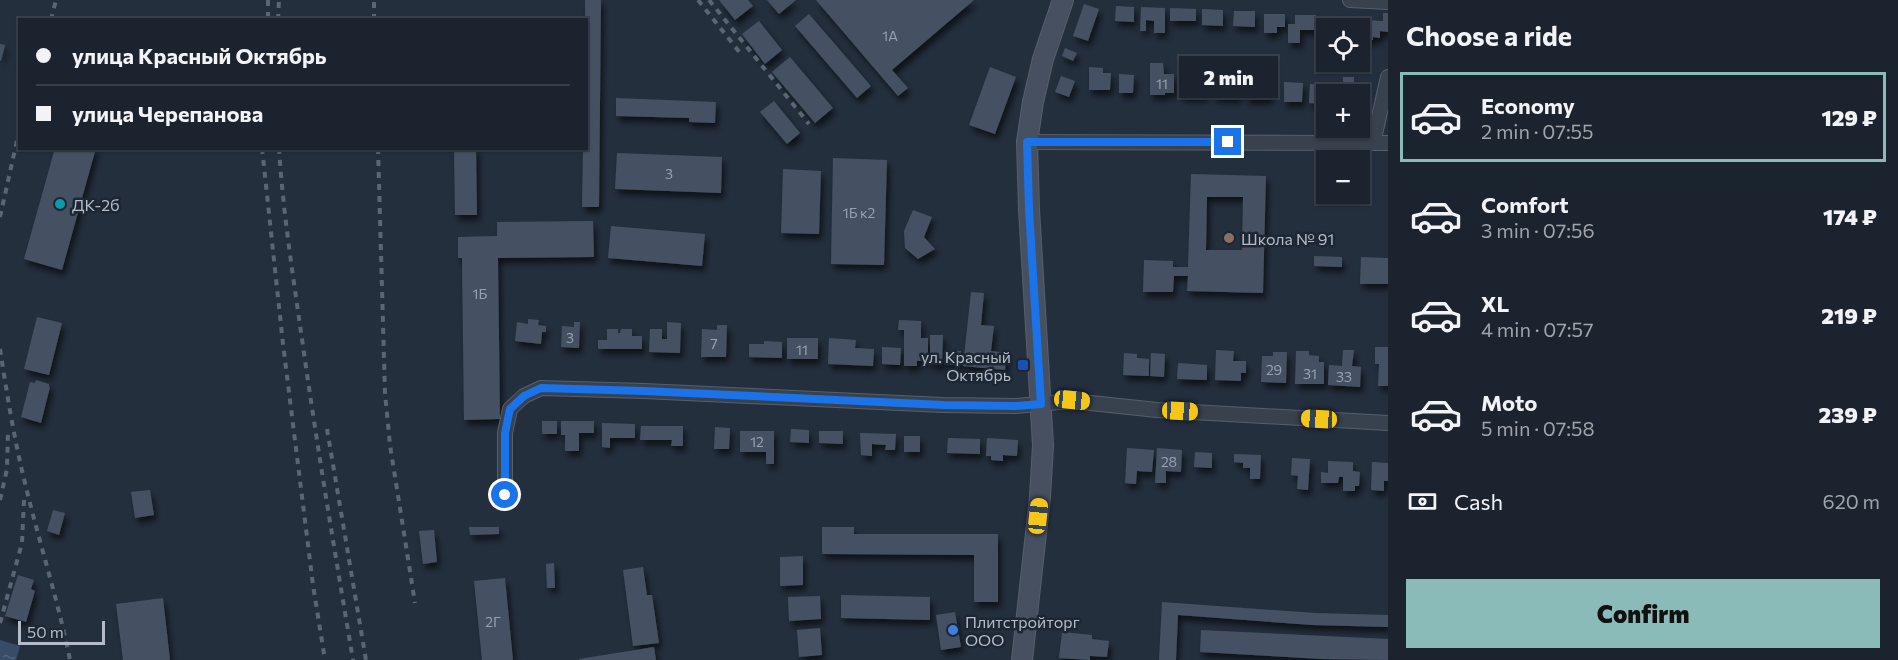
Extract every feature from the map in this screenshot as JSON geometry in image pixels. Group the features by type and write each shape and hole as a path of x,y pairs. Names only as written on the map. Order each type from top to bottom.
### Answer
{"main road":[{"path":"1022,660 1040,498 1043,445 1027,142 1043,59 1063,0"}],"street":[{"path":"1350,0 1388,2"},
{"path":"1373,143 1388,77"},
{"path":"1027,142 1388,143"},
{"path":"505,495 505,433 510,409 524,396 541,388 944,405 1015,406 1072,400 1157,410 1388,423"}],"water":[{"path":"0,640 20,646 16,660 0,660"}],"building":[{"path":"585,0 601,0 599,207 582,207 583,150 588,150 588,18 585,18"},
{"path":"719,0 748,0 753,6 735,20"},
{"path":"767,0 796,0 779,14"},
{"path":"816,0 974,0 892,70 908,88 898,96"},
{"path":"1084,4 1099,9 1088,41 1073,36"},
{"path":"1116,6 1134,7 1134,22 1115,21"},
{"path":"1141,7 1165,8 1165,33 1154,33 1154,21 1146,20 1146,31 1140,31"},
{"path":"1170,8 1196,9 1196,21 1170,21"},
{"path":"1202,9 1223,10 1223,26 1202,25"},
{"path":"1234,11 1255,11 1255,27 1233,26"},
{"path":"1383,13 1388,13 1388,32 1380,31 1380,38 1373,37 1373,40 1370,40 1370,20 1383,21"},
{"path":"809,14 871,86 857,98 795,26"},
{"path":"1264,14 1285,14 1285,27 1277,27 1277,33 1264,33"},
{"path":"1295,15 1316,15 1316,30 1300,30 1300,43 1288,43 1288,24 1295,24"},
{"path":"1330,16 1350,16 1350,18 1330,18"},
{"path":"759,21 782,50 765,64 742,34"},
{"path":"0,44 5,45 1,61 0,60"},
{"path":"1065,48 1077,53 1073,61 1062,56"},
{"path":"790,57 833,108 815,123 772,72"},
{"path":"1150,63 1163,63 1164,74 1174,74 1174,93 1150,95"},
{"path":"990,67 1016,77 995,134 969,125"},
{"path":"1089,67 1103,68 1103,73 1111,73 1110,90 1089,90"},
{"path":"1182,68 1199,69 1199,76 1205,76 1204,97 1181,96"},
{"path":"1215,71 1226,72 1226,76 1231,76 1231,83 1239,83 1238,98 1213,97"},
{"path":"1119,74 1134,75 1133,93 1119,93"},
{"path":"1061,76 1075,81 1069,97 1055,92"},
{"path":"1247,76 1270,76 1270,99 1246,99"},
{"path":"1343,77 1354,77 1354,84 1343,84"},
{"path":"1284,82 1303,83 1302,102 1284,102"},
{"path":"1310,84 1316,84 1316,103 1309,103"},
{"path":"616,98 716,102 715,123 689,122 689,118 616,116"},
{"path":"774,101 800,133 787,144 760,112"},
{"name":"ДК-2б","path":"54,150 95,150 62,270 24,259"},
{"path":"454,150 476,150 477,215 455,215"},
{"path":"617,153 722,157 721,193 615,189"},
{"path":"833,158 887,160 884,265 831,264"},
{"path":"783,169 821,171 819,234 781,233"},
{"path":"1191,174 1266,176 1263,293 1187,291 1188,276 1174,276 1173,292 1143,292 1144,260 1173,261 1173,267 1188,267","holes":["1207,197 1243,197 1242,250 1206,250"]},
{"path":"913,210 932,217 924,237 935,249 918,259 905,248 904,231"},
{"path":"593,221 594,257 498,258 500,419 464,420 462,258 458,258 458,237 497,236 497,222"},
{"path":"611,226 705,234 702,266 608,258"},
{"path":"1314,256 1342,257 1342,267 1314,266"},
{"path":"1361,257 1388,258 1388,284 1360,284"},
{"path":"971,292 984,293 981,325 994,326 991,351 1007,353 1005,370 963,366"},
{"path":"37,317 62,323 49,375 24,369"},
{"path":"528,319 539,320 538,325 546,326 546,332 542,332 541,344 515,341 517,322 528,324"},
{"path":"899,320 921,321 921,338 928,338 928,361 917,361 917,366 904,366 904,330 898,330"},
{"path":"574,322 580,322 579,348 561,347 562,326 574,327"},
{"path":"667,322 681,323 680,353 649,352 650,329 662,329 662,339 667,339"},
{"path":"717,325 727,325 726,357 701,357 702,329 717,330"},
{"path":"607,329 618,329 620,333 621,329 632,329 632,336 642,336 642,349 598,349 598,340 607,340"},
{"path":"930,335 943,335 942,365 930,364"},
{"path":"787,338 818,338 818,359 787,359"},
{"path":"829,338 856,340 855,348 874,349 873,366 828,364"},
{"path":"764,341 782,342 782,358 749,357 749,344 764,344"},
{"path":"882,347 901,348 900,365 882,364"},
{"path":"1375,347 1388,347 1388,386 1378,386 1379,364 1375,364"},
{"path":"1216,350 1234,351 1233,361 1246,361 1246,373 1241,373 1241,381 1215,380"},
{"path":"1343,350 1354,350 1352,366 1361,367 1360,387 1328,385 1329,365 1342,366"},
{"path":"945,351 961,351 961,365 944,365"},
{"path":"1296,351 1309,351 1309,355 1319,356 1319,362 1324,362 1324,384 1295,384"},
{"path":"1273,352 1287,352 1286,383 1261,382 1262,356 1273,356"},
{"path":"1124,353 1137,354 1137,358 1149,359 1149,376 1123,375"},
{"path":"1151,353 1165,354 1164,377 1150,376"},
{"path":"1178,363 1207,365 1207,380 1177,379"},
{"path":"36,380 49,384 50,387 41,423 21,417 30,382 35,383"},
{"path":"542,421 557,421 557,434 542,434"},
{"path":"561,421 594,421 594,433 579,433 579,451 565,451 565,435 561,435"},
{"path":"602,423 635,424 635,438 610,438 610,448 602,447"},
{"path":"641,426 683,426 683,446 671,446 672,440 640,440"},
{"path":"715,427 730,428 729,449 714,449"},
{"path":"791,429 809,430 809,443 790,442"},
{"path":"740,431 774,431 774,464 766,464 766,452 740,452"},
{"path":"819,431 843,431 843,444 819,443"},
{"path":"860,433 896,434 895,450 885,450 886,445 872,444 872,456 861,455"},
{"path":"904,436 920,436 920,452 904,452"},
{"path":"948,438 980,439 980,454 947,453"},
{"path":"987,438 1018,440 1017,456 1003,455 1003,461 991,460 991,456 986,456"},
{"path":"1127,448 1154,450 1152,472 1137,471 1136,484 1125,483"},
{"path":"1157,448 1182,450 1181,472 1166,471 1166,483 1155,483"},
{"path":"1195,452 1212,453 1212,468 1194,467"},
{"path":"1234,454 1261,455 1260,479 1250,479 1250,468 1243,468 1243,463 1234,462"},
{"path":"1292,458 1310,459 1308,490 1297,489 1298,476 1291,475"},
{"path":"1328,461 1353,462 1353,471 1360,472 1359,486 1355,486 1355,491 1343,491 1343,477 1339,477 1338,483 1321,483 1321,472 1328,473"},
{"path":"1372,462 1388,463 1388,481 1384,481 1384,491 1371,490"},
{"path":"150,490 154,515 135,518 131,492"},
{"path":"53,510 65,513 59,535 47,531"},
{"path":"469,527 499,527 499,534 470,535"},
{"path":"822,527 854,527 854,534 998,534 998,602 974,602 974,555 822,554"},
{"path":"434,530 437,562 423,564 419,531"},
{"path":"803,556 803,585 780,586 780,557"},
{"path":"554,563 555,588 547,588 546,564"},
{"path":"643,567 647,595 652,595 659,643 633,646 623,570"},
{"path":"18,575 34,580 31,589 35,591 26,622 5,616"},
{"path":"505,578 513,660 482,660 474,581"},
{"path":"841,595 930,597 930,620 841,618"},
{"path":"820,596 821,619 789,621 788,597"},
{"path":"163,598 170,660 123,660 116,604"},
{"path":"1162,602 1315,613 1388,615 1388,627 1312,625 1178,615 1176,660 1159,660"},
{"path":"955,612 961,647 941,650 936,615"},
{"path":"820,628 822,655 799,657 797,630"},
{"path":"1201,630 1388,639 1388,660 1321,659 1200,652"},
{"path":"1062,632 1092,635 1092,639 1109,641 1107,657 1090,656 1090,660 1059,658"},
{"path":"654,647 656,660 579,660 579,659"}],"railway":[{"path":"52,18 56,0"},
{"path":"268,0 268,18"},
{"path":"278,18 279,0"},
{"path":"374,0 374,18"},
{"path":"698,0 741,54"},
{"path":"709,0 809,124"},
{"path":"0,217 18,136"},
{"path":"262,150 283,344 313,585 325,660"},
{"path":"279,150 289,244 308,379 353,660"},
{"path":"378,150 385,393 390,445 415,603"},
{"path":"0,349 21,466 70,660"},
{"path":"327,429 366,660"},
{"path":"0,500 7,469 8,432"},
{"path":"0,623 22,543 24,500"}],"place":[{"name":"ДК-2б","path":"60,204"},
{"name":"Школа № 91","path":"1229,238"},
{"name":"ул. Красный Октябрь","path":"1023,365"},
{"name":"Плитстройторг ООО","path":"953,630"}],"route":[{"path":"505,495 505,433 510,409 524,396 541,388 944,405 1041,404 1027,142 1228,142"}]}
